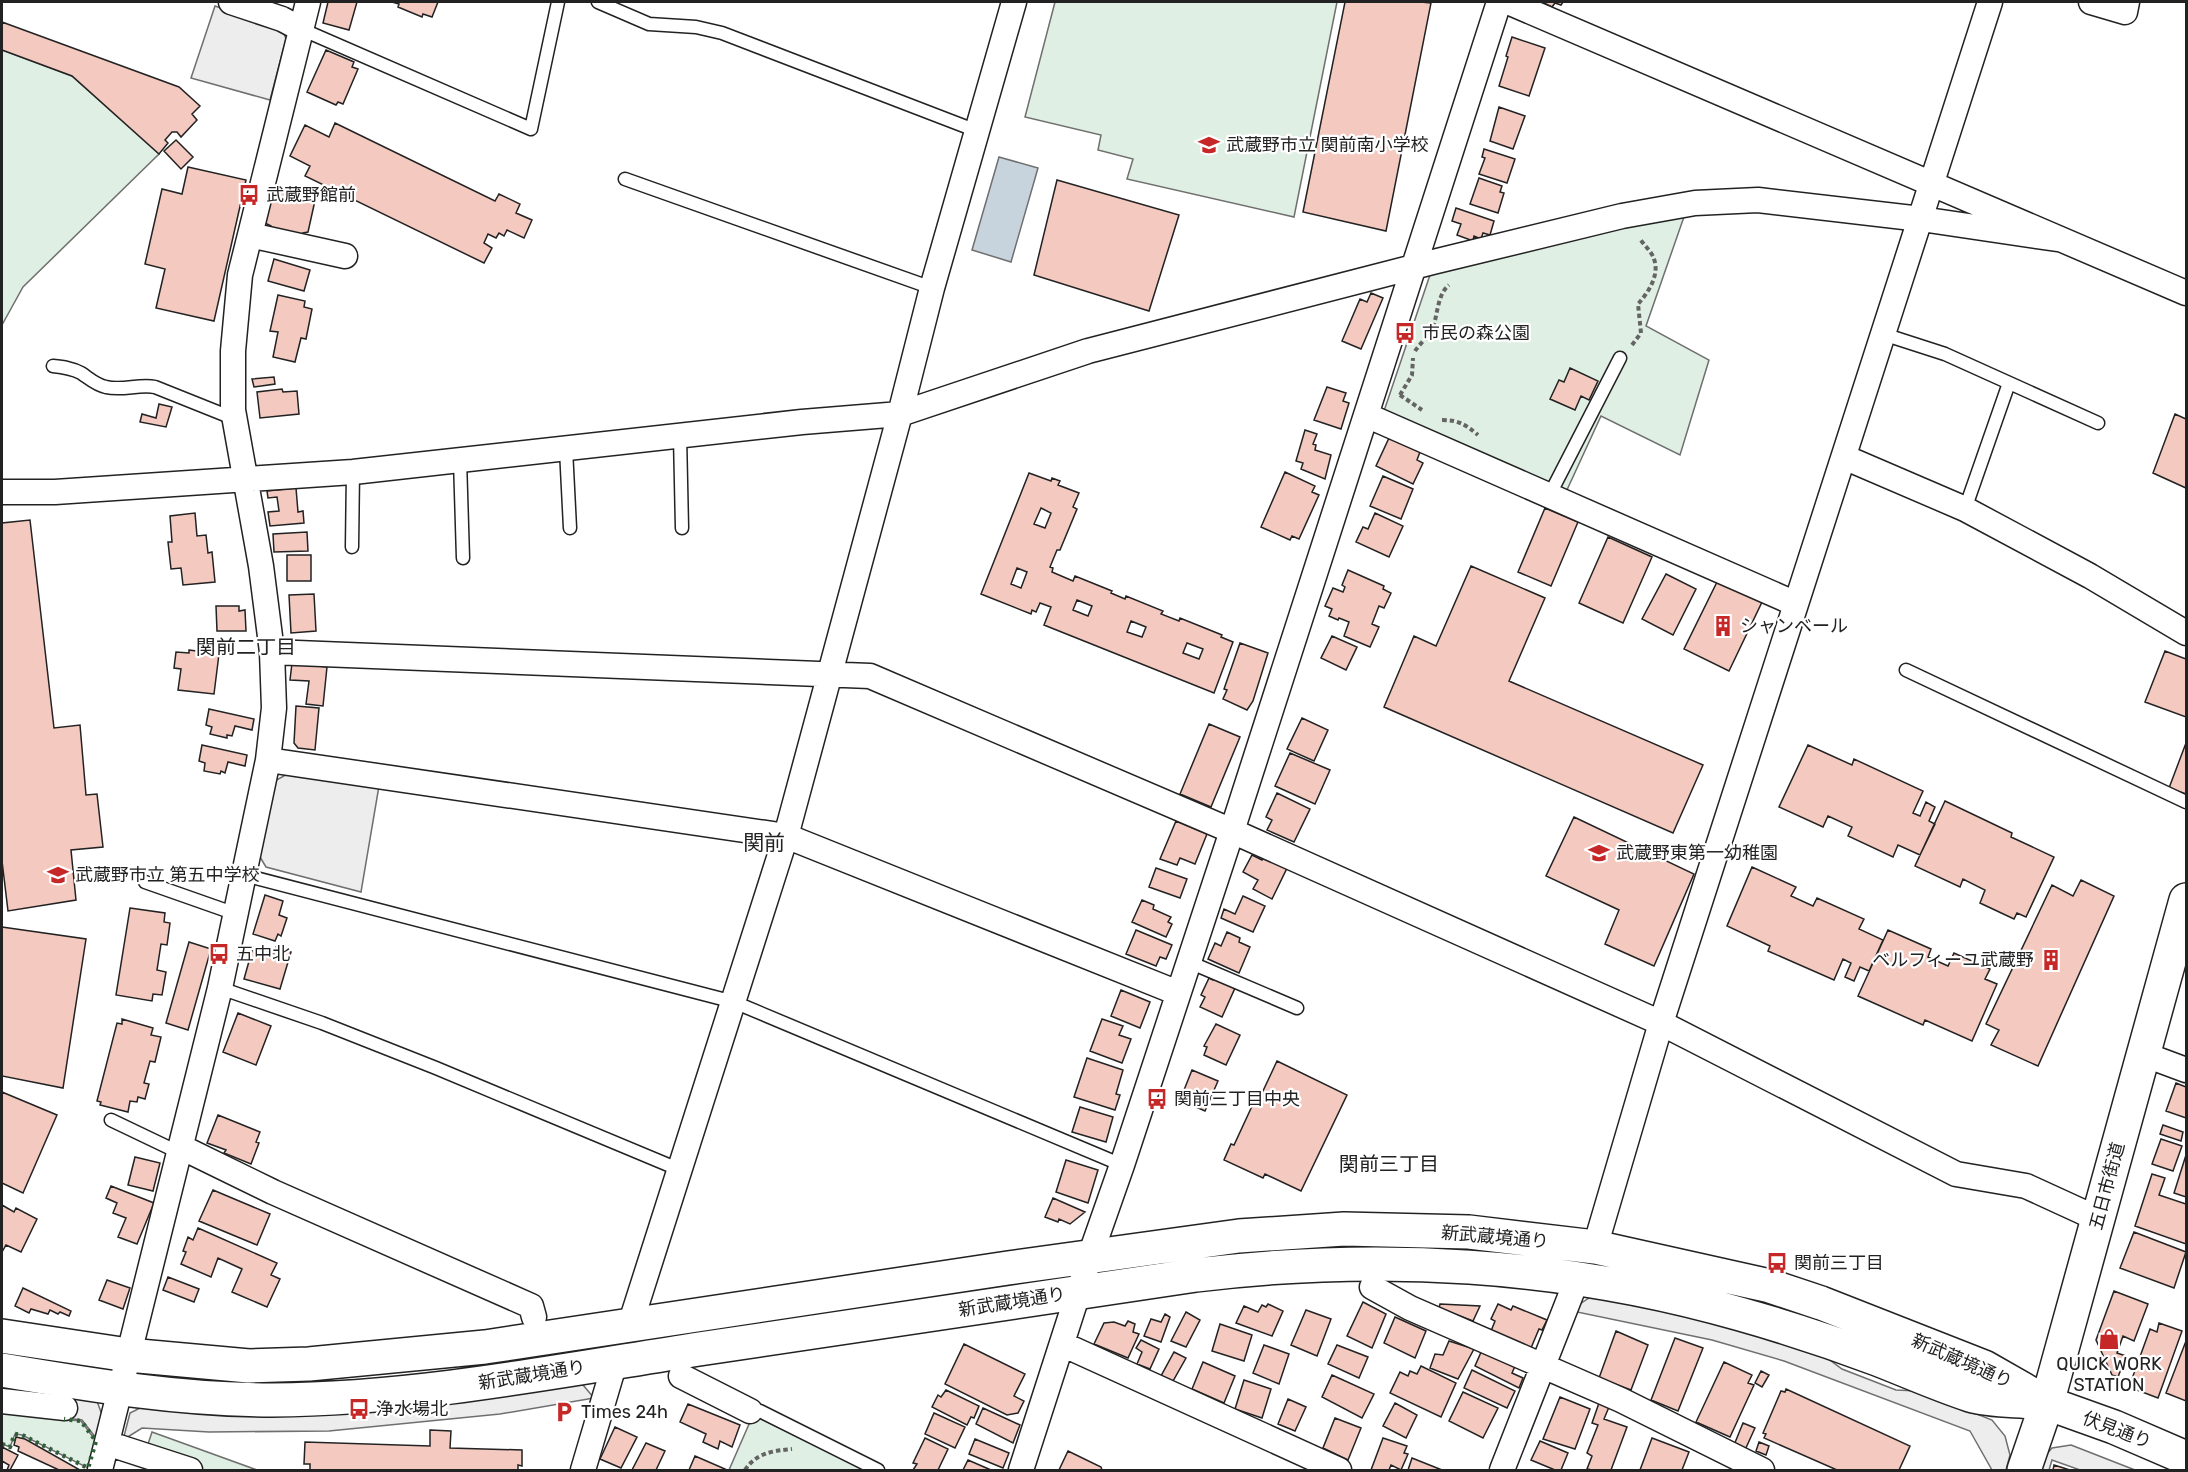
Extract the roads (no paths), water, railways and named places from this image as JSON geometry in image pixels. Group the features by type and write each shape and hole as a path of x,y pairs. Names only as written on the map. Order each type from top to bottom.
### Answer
{"main road":[{"name":"五日市街道","path":"2024,1470 2047,1403 2187,900"},
{"name":"新武蔵境通り","path":"2,1336 128,1355 249,1366 309,1364 484,1347 1090,1256 1239,1236 1344,1229 1469,1232 1595,1246 1760,1284 1821,1303 1984,1367 2047,1403"},
{"name":"新武蔵境通り","path":"2,1370 121,1389 248,1400 304,1399 406,1392 1230,1270 1356,1263 1446,1265 1623,1286 1739,1313 1844,1346 1972,1395 2047,1403"},
{"name":"伏見通り","path":"2047,1403 2114,1427 2187,1458"}],"street":[{"path":"231,2 282,19 301,29"},
{"path":"100,1470 220,988 268,760 274,708 272,652 261,566 235,419 233,351 240,275 308,2"},
{"path":"630,1325 786,836 932,288 1014,2"},
{"path":"1021,1470 1232,831 1499,2"},
{"path":"1508,2 2187,292"},
{"path":"1595,1246 1661,1023 1990,2"},
{"path":"2091,2 2125,12 2127,2"},
{"path":"2,492 55,492 353,472 802,422 900,414 1088,351 1622,216 1695,203 1758,200 2057,238"},
{"path":"250,235 345,256"},
{"path":"1366,415 1796,604"},
{"path":"1844,457 1965,509 2090,576 2187,633"},
{"path":"272,652 870,676 1232,831 1661,1023 1956,1174 2026,1186 2098,1219"},
{"path":"268,760 786,836 1178,993"},
{"path":"2143,1054 2187,1070"},
{"path":"180,1150 531,1306 534,1317"},
{"path":"1502,1470 1577,1279"},
{"path":"1372,1287 1410,1308 1621,1400 1762,1470"},
{"path":"1062,1344 1339,1470"},
{"path":"583,1470 615,1362"},
{"path":"681,1376 750,1411"},
{"path":"2,1401 65,1408"},
{"path":"119,1447 190,1470"}],"lane":[{"path":"301,29 531,129 558,2"},
{"path":"598,2 649,24 696,27 722,33 977,131"},
{"path":"625,179 932,288"},
{"path":"1883,334 1945,354 2098,423"},
{"path":"1549,496 1620,358"},
{"path":"53,366 69,368 110,388 143,384 155,387 235,419"},
{"path":"1965,509 2009,383"},
{"path":"680,436 682,528"},
{"path":"566,449 570,528"},
{"path":"460,460 463,558"},
{"path":"352,547 353,472"},
{"path":"1906,670 2187,802"},
{"path":"244,875 734,1002 1122,1165"},
{"path":"145,882 236,914"},
{"path":"1189,962 1297,1008"},
{"path":"220,988 332,1027 436,1068 678,1169"},
{"path":"111,1120 180,1150"},
{"path":"750,1411 760,1411 878,1470"}],"place":[{"name":"武蔵野市立 関前南小学校","path":"1209,145"},
{"name":"武蔵野館前","path":"249,195"},
{"name":"市民の森公園","path":"1405,333"},
{"name":"シャンベール","path":"1723,626"},
{"name":"武蔵野東第一幼稚園","path":"1599,853"},
{"name":"武蔵野市立 第五中学校","path":"58,875"},
{"name":"五中北","path":"219,954"},
{"name":"ベルフィーユ武蔵野","path":"2051,960"},
{"name":"関前三丁目中央","path":"1157,1099"},
{"name":"関前三丁目","path":"1777,1263"},
{"name":"QUICK WORK STATION","path":"2109,1339"},
{"name":"浄水場北","path":"359,1409"},
{"name":"Times 24h","path":"564,1412"}],"district":[{"name":"関前二丁目","path":"246,647"},
{"name":"関前","path":"764,842"},
{"name":"関前三丁目","path":"1389,1164"}]}
